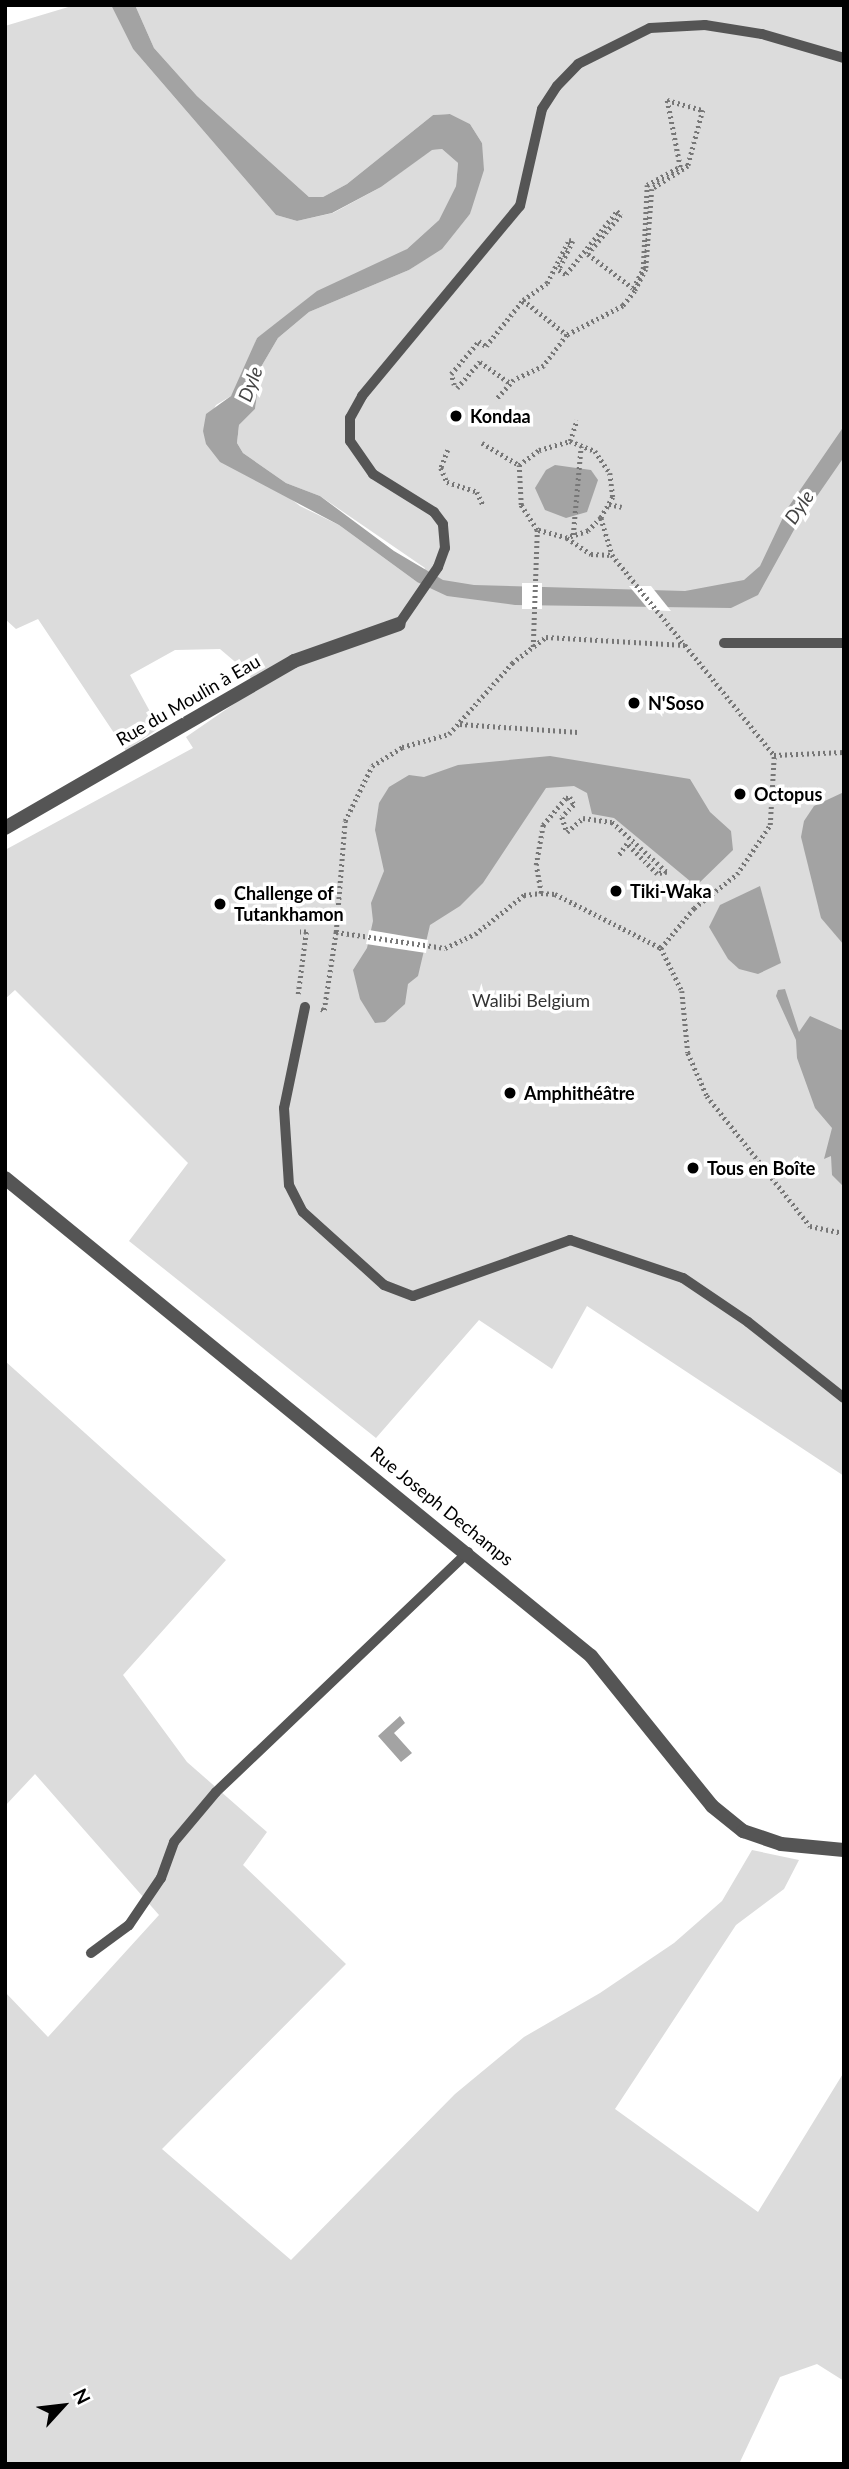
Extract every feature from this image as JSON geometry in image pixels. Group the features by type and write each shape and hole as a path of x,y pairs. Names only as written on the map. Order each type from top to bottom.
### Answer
{"street":[{"name":"Rue du Moulin à Eau","path":"5,828 294,661 405,619"},
{"name":"Rue Joseph Dechamps","path":"5,1178 468,1552 591,1656 712,1807 743,1831 781,1844 844,1850"}],"lane":[{"path":"405,619 438,567 445,548 443,524 434,512 373,474 350,441 350,418 362,396 520,206 542,109 556,86 578,64 650,28 716,27 762,34 844,58"},
{"path":"724,643 844,643"},
{"path":"305,1007 284,1108 289,1185 303,1212 384,1285 413,1296 570,1240 683,1278 748,1322 844,1398"},
{"path":"91,1953 129,1924 160,1878 174,1842 216,1792 468,1552"}],"path":[{"path":"496,400 510,383 544,366 567,335 623,306 635,291 646,268 652,189 688,166 703,110 667,100 680,167 646,185 643,269 633,288 588,254 621,215 617,211 566,274 559,270 573,241 569,240 547,283 523,300 486,346 479,341 451,374 456,386 480,362 510,383"},
{"path":"523,300 567,335"},
{"path":"570,440 578,420"},
{"path":"519,466 539,450 570,440 595,451 610,473 613,497 601,518 567,538"},
{"path":"482,443 519,466"},
{"path":"573,535 583,464 581,445"},
{"path":"448,450 440,468 447,482 477,492 483,505"},
{"path":"519,466 521,505 537,530 531,621 533,647"},
{"path":"609,504 622,507"},
{"path":"601,518 612,555 774,755 770,825 737,874 694,908 661,948"},
{"path":"537,530 567,538 591,554 612,555"},
{"path":"300,932 306,932 297,1006 324,1010 336,932 345,821 372,766 402,747 449,734 479,696 545,637 685,645"},
{"path":"459,723 578,732"},
{"path":"774,755 844,752"},
{"path":"541,893 536,864 543,825 566,798 570,797 574,804 562,817 567,832 576,821 589,817 611,822 667,872 657,874 626,844"},
{"path":"618,857 632,838"},
{"path":"336,932 430,947 460,942 524,895 541,893 555,894 661,948 682,991 688,1053 707,1096 810,1226 844,1233"}],"green space":[{"name":"Walibi Belgium","path":"75,5 111,5 133,49 276,215 297,221 333,213 381,187 431,150 442,149 458,163 456,186 439,220 407,249 257,338 241,381 231,396 216,405 203,431 300,506 339,525 417,582 425,568 320,496 286,483 243,453 237,443 239,425 255,409 261,367 278,338 309,312 409,270 442,248 470,214 482,143 470,124 450,114 433,115 347,184 323,197 309,197 197,96 154,48 135,5 844,5 844,1476 587,1306 552,1369 479,1320 376,1438 129,1241 188,1163 15,990 5,999 5,850 193,748 186,737 257,688 247,672 220,649 175,650 130,675 159,728 126,751 38,619 16,629 5,619 5,26"},
{"path":"5,1361 226,1560 123,1675 187,1762 267,1832 243,1865 346,1964 162,2149 291,2260 455,2094 524,2037 600,1993 674,1943 722,1901 752,1850 799,1860 784,1889 736,1925 615,2109 758,2212 844,2072 844,2381 817,2364 780,2377 739,2464 5,2464 5,1992 48,2037 159,1915 35,1774 5,1806"}],"water":[{"name":"Dyle","path":"111,5 135,5 154,48 197,96 309,197 323,197 347,184 433,115 450,114 470,124 482,143 484,170 470,214 442,249 409,270 309,312 278,338 261,367 255,409 239,425 237,443 243,453 286,483 320,496 394,551 443,580 474,585 685,591 744,580 760,566 787,509 844,426 844,457 795,528 758,595 731,608 515,605 447,596 417,582 339,525 220,462 206,444 203,431 206,414 231,396 257,338 317,291 407,249 439,220 456,186 458,163 442,149 432,150 381,187 332,213 297,221 276,215 133,49"},
{"path":"555,465 591,470 598,480 587,512 566,518 545,510 535,488 546,470"},
{"path":"550,756 690,779 710,812 731,831 733,850 696,886 614,818 592,814 587,793 574,786 546,788 483,883 460,906 430,925 418,976 408,984 405,1004 385,1022 375,1023 360,999 353,970 367,948 373,921 371,903 384,871 375,830 379,803 389,787 409,775 424,777 458,765"},
{"path":"844,792 844,945 821,918 801,837 804,821 814,806"},
{"path":"760,886 781,963 758,974 739,969 728,959 709,927 720,905"},
{"path":"785,989 799,1032 810,1016 844,1031 844,1187 832,1175 831,1156 824,1159 832,1128 815,1108 797,1058 796,1040 776,996 778,990"},
{"path":"400,1716 405,1723 394,1733 412,1753 401,1762 378,1736"}],"pier":[{"path":"522,583 542,583 542,609 522,609"},
{"path":"629,586 651,586 671,611 649,610"},
{"path":"369,930 428,940 426,953 366,944"}],"place":[{"name":"Kondaa","path":"456,416"},
{"name":"N'Soso","path":"634,703"},
{"name":"Octopus","path":"740,794"},
{"name":"Tiki-Waka","path":"616,891"},
{"name":"Challenge of Tutankhamon","path":"220,904"},
{"name":"Amphithéâtre","path":"510,1093"},
{"name":"Tous en Boîte","path":"693,1168"}]}
